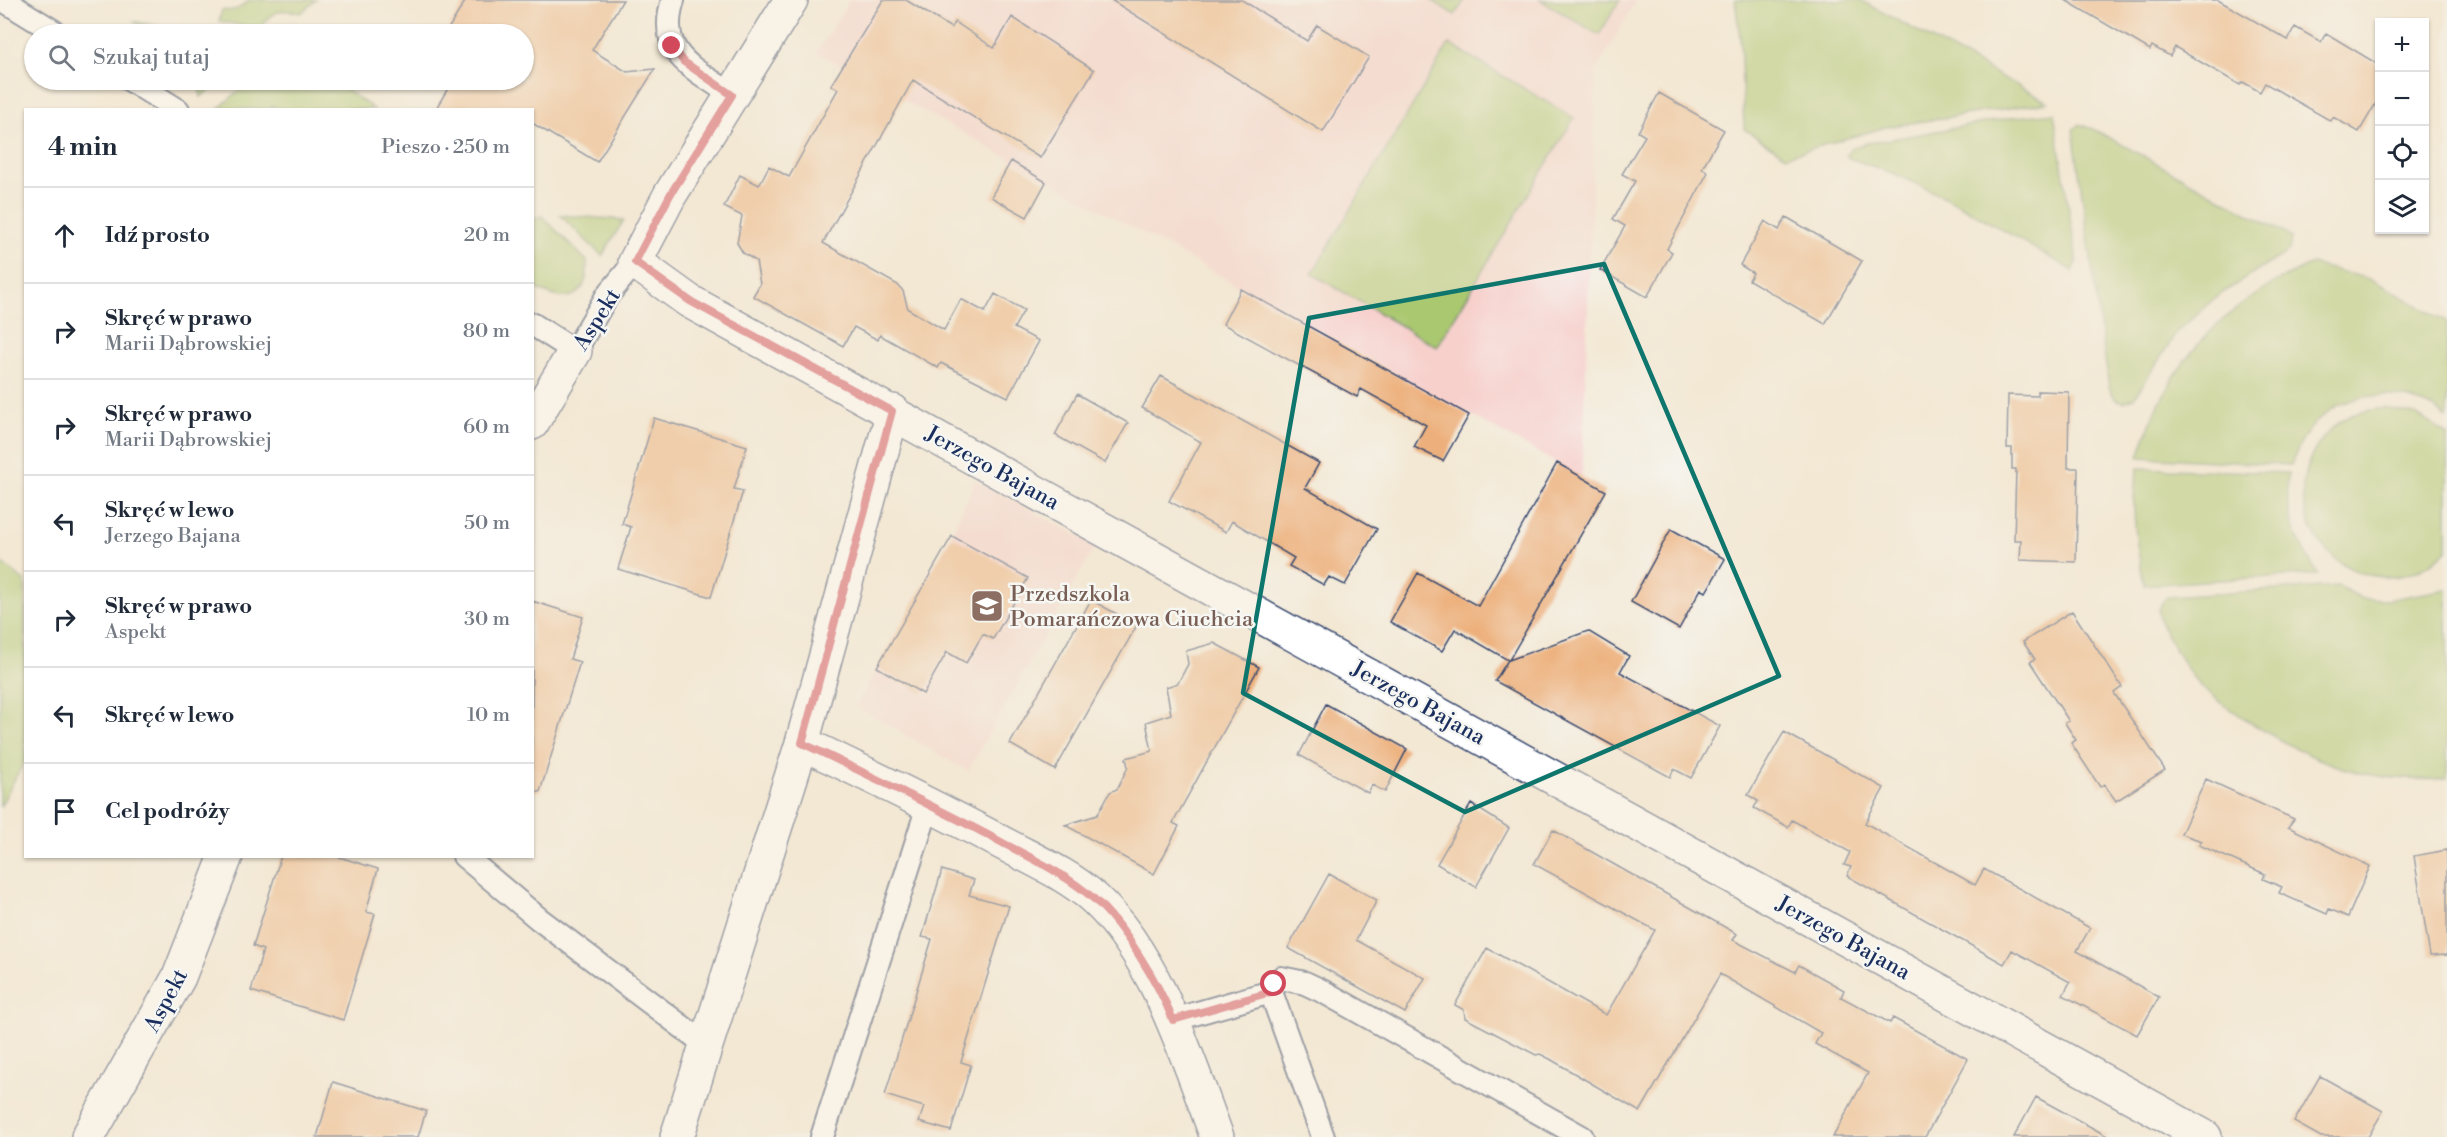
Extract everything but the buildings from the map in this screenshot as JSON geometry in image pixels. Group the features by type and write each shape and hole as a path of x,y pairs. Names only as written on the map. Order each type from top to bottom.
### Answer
{"street":[{"name":"Aspekt","path":"635,262 670,195 791,0"},
{"name":"Jerzego Bajana","path":"635,262 690,301 2205,1137"},
{"name":"Aspekt","path":"534,420 575,351"},
{"path":"676,1137 802,743 892,411"},
{"path":"802,743 929,803 1064,876 1095,900 1124,933 1167,1005 1217,1137"},
{"name":"Aspekt","path":"88,1137 179,977 225,858"}],"lane":[{"path":"3,0 42,24"},
{"path":"673,0 667,20 672,46 684,62 732,95"},
{"path":"146,90 175,108"},
{"name":"Aspekt","path":"575,351 608,296 635,262"},
{"path":"534,325 575,351"},
{"path":"822,1137 929,803"},
{"path":"466,858 539,920 705,1044"},
{"path":"1323,1137 1271,992 1274,984 1281,978 1305,983 1582,1137"},
{"path":"1173,1020 1271,992"}],"highlighted area":[{"path":"1604,264 1779,676 1465,812 1243,693 1309,318"}],"shaded area":[{"path":"850,0 1636,0 1596,71 1582,477 817,52"},
{"name":"Przedszkola Pomarańczowa Ciuchcia","path":"975,480 1096,545 968,771 856,706 948,542"}],"green space":[{"path":"249,0 316,0 301,13 277,12 264,24 235,24 219,21 222,10 230,11 243,6"},
{"path":"1431,0 1465,0 1455,15"},
{"path":"1540,0 1620,0 1599,35"},
{"path":"1735,0 1860,0 2048,102 1886,127 1786,156 1744,129 1740,38"},
{"path":"1449,44 1574,118 1437,347 1312,274"},
{"path":"199,90 209,90 201,97"},
{"path":"240,90 346,90 373,108 275,108 272,106 270,108 219,108"},
{"path":"2054,113 2077,262 2073,271 1953,201 1895,174 1848,158 1847,155 1850,149 1863,144 2017,117"},
{"path":"2079,124 2095,130 2291,238 2289,251 2216,297 2177,332 2134,398 2123,402 2115,399 2109,387 2073,130"},
{"path":"560,215 624,220 602,256"},
{"path":"542,216 587,261 583,285 572,296 554,296 534,287 534,220"},
{"path":"2312,264 2373,280 2447,322 2447,418 2417,401 2399,397 2363,397 2346,402 2316,422 2304,437 2291,465 2139,457 2165,392 2182,365 2202,340 2251,298"},
{"path":"2384,408 2416,414 2447,435 2447,551 2421,569 2393,577 2367,575 2344,564 2324,547 2310,526 2303,501 2305,474 2316,448 2327,433 2352,415"},
{"path":"2138,468 2288,473 2288,503 2293,526 2297,538 2318,574 2144,585 2134,512"},
{"path":"0,561 24,581 24,762 0,807"},
{"path":"2338,586 2363,599 2387,600 2447,589 2447,779 2393,778 2346,769 2300,751 2277,739 2229,708 2198,683 2170,641 2159,613 2162,602 2167,597"}],"place":[{"name":"Przedszkola Pomarańczowa Ciuchcia","path":"987,606"}],"route":[{"path":"672,46 684,62 732,95 670,195 635,262 690,301 892,411 802,743 929,803 1064,876 1095,900 1124,933 1167,1005 1173,1020 1271,992 1274,984"}]}
